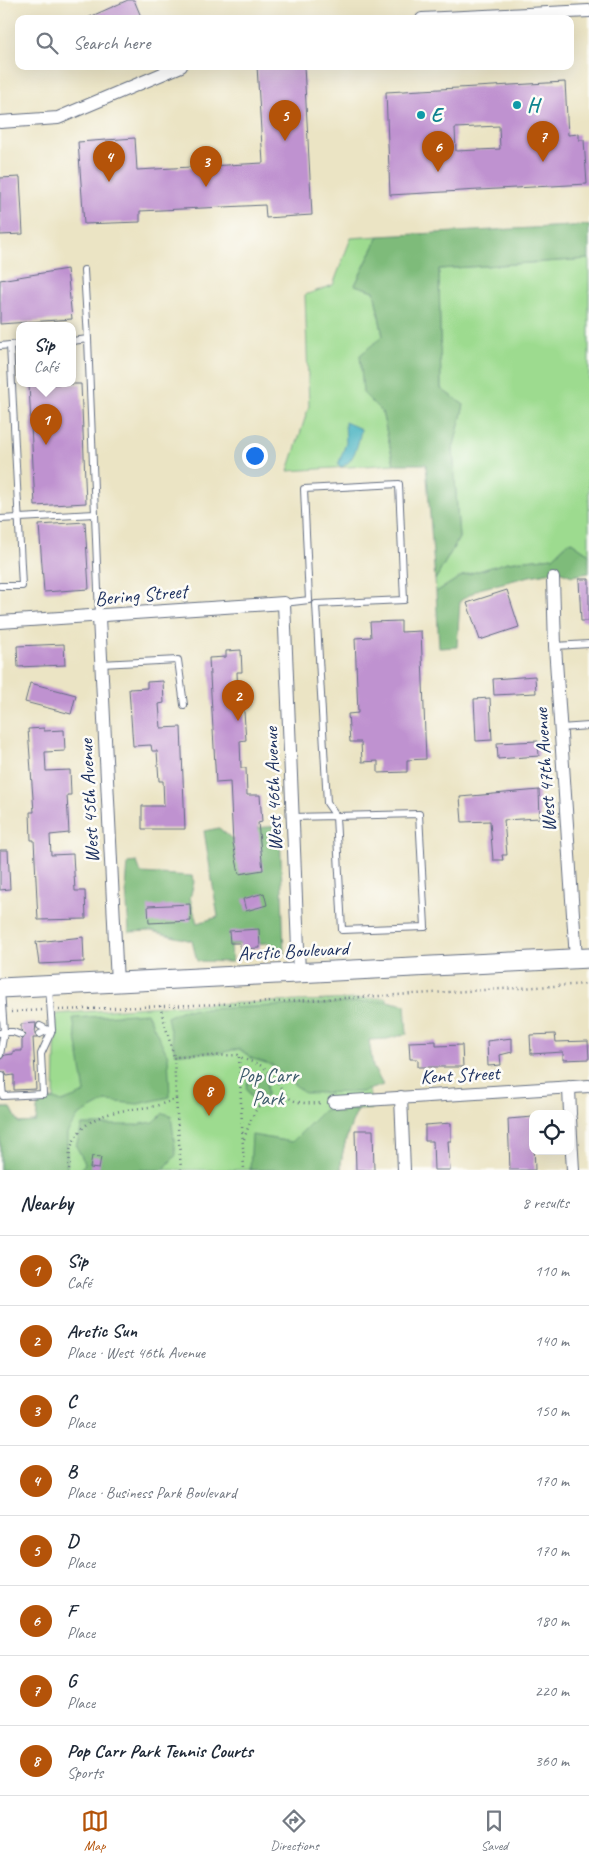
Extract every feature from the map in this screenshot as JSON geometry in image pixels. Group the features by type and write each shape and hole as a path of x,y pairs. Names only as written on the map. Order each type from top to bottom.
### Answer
{"main road":[{"name":"Arctic Boulevard","path":"1,988 582,959"}],"street":[{"path":"506,15 589,11"},
{"path":"0,122 58,118 172,70"},
{"name":"West 47th Avenue","path":"553,578 560,728 582,959"},
{"name":"Bering Street","path":"0,622 99,617 284,603"},
{"name":"West 46th Avenue","path":"284,603 299,973"},
{"name":"West 45th Avenue","path":"99,617 117,983"},
{"name":"Kent Street","path":"334,1102 589,1086"},
{"path":"569,1087 570,1110"},
{"path":"401,1097 404,1170"},
{"path":"572,1155 573,1170"}],"lane":[{"path":"84,270 99,617"},
{"path":"76,340 88,339"},
{"path":"0,346 16,344"},
{"path":"0,586 22,586 10,345"},
{"path":"284,603 309,600 316,604 404,600 399,484 304,489 309,600"},
{"path":"0,519 95,514"},
{"path":"292,817 336,816 419,814 425,927 342,930 336,816 327,803 316,604"},
{"path":"555,646 589,644"},
{"path":"101,664 178,660 184,704"},
{"path":"560,728 589,726"},
{"path":"2,1076 3,1096 43,1094 41,1054 50,1030 49,986"},
{"path":"0,1055 2,1033 1,988"},
{"path":"40,1030 50,1030"},
{"path":"2,1033 20,1031"}],"path":[{"path":"103,1008 589,984"},
{"path":"160,1006 174,1057 181,1170"},
{"path":"174,1057 238,1055 244,1060 263,1067 285,1097"},
{"path":"238,1055 244,1141 244,1170"},
{"path":"244,1141 258,1106 267,1098 285,1097 302,1103 334,1102"},
{"path":"69,1170 70,1151 76,1137 95,1119 110,1112 150,1107 176,1099"}],"green space":[{"path":"589,225 589,259 439,269 441,389 464,405 453,449 459,538 435,580 426,464 394,464 382,412 363,393 360,355 383,336 374,291 355,285 379,236"},
{"path":"379,236 355,285 374,291 383,337 363,393 382,412 394,464 288,471 309,406 305,295 333,285 351,238"},
{"path":"589,259 589,554 570,541 553,557 508,562 462,576 436,592 435,580 459,538 453,449 464,405 441,389 439,269"},
{"path":"570,541 589,554 589,573 572,576 559,571 479,589 460,601 457,647 439,648 436,592 462,576 508,562 553,557"},
{"path":"280,826 284,954 278,957 268,943 231,945 232,962 197,961 192,941 151,931 129,932 126,889 128,863 137,862 141,873 192,876 194,882 190,898 197,923 218,917 204,831 219,828 232,839 241,837 242,829"},
{"name":"Pop Carr Park","path":"387,998 389,1032 367,1038 367,1079 372,1109 358,1110 348,1131 341,1170 0,1170 0,1108 11,1108 19,1123 36,1122 38,1102 54,1098 56,1014 160,1006"},
{"path":"387,1001 405,1005 407,1034 387,1039 369,1040 373,1067 383,1085 362,1092 304,1093 272,1065 253,1059 239,1049 219,1053 175,1053 167,1017 183,1010"},
{"path":"147,1013 168,1056 170,1097 138,1104 106,1101 78,1116 67,1133 67,1170 0,1170 0,1108 11,1108 19,1123 36,1122 38,1102 54,1099 62,1102 85,1093 73,1018"},
{"path":"255,1073 266,1075 267,1095 253,1100 246,1088 248,1080"},
{"path":"324,1110 358,1110 346,1140 341,1170 250,1170 252,1135 292,1142"},
{"path":"163,1113 171,1115 176,1155 163,1170 81,1170 85,1163 76,1146 82,1125 134,1125 154,1122"}],"water":[{"path":"345,422 361,429 353,457 346,465 341,467 338,465 346,443"}],"building":[{"path":"128,0 134,0 140,15 94,15"},
{"path":"257,70 304,70 312,215 266,218 265,205 140,211 140,222 84,224 78,142 135,138 137,170 263,163"},
{"path":"565,82 568,135 579,134 579,140 584,140 587,184 390,195 386,92","holes":["499,126 500,149 456,151 455,128"]},
{"path":"20,177 23,234 0,235 0,178"},
{"path":"67,269 72,319 0,324 0,280"},
{"path":"76,384 81,384 86,503 35,506 29,387 76,387"},
{"path":"85,522 89,589 44,592 39,525"},
{"path":"579,579 589,579 589,621 581,621"},
{"path":"507,590 519,627 480,640 467,603"},
{"path":"401,621 401,632 421,631 426,759 407,760 407,772 378,773 378,761 362,762 361,742 350,742 348,714 358,713 355,638 371,637 370,622"},
{"path":"64,644 65,665 18,667 17,646"},
{"path":"241,650 242,672 237,672 238,698 243,698 246,740 240,741 241,768 246,768 247,795 260,795 262,822 258,823 263,870 239,874 233,843 230,782 216,783 209,658 226,657 226,651"},
{"path":"535,676 536,693 494,695 493,679"},
{"path":"163,681 164,703 159,704 161,728 181,727 185,829 142,829 142,806 164,806 163,781 159,781 157,751 152,751 151,745 133,746 129,689 147,688 147,682"},
{"path":"30,683 76,695 71,714 25,702"},
{"path":"490,698 492,740 476,741 474,699"},
{"path":"44,728 44,731 64,730 65,751 45,752 46,771 70,770 71,795 67,795 69,833 50,835 51,855 73,854 75,891 85,891 86,919 38,920 34,840 31,840 30,812 34,812 28,729"},
{"path":"538,741 539,756 498,759 497,743"},
{"path":"539,790 540,818 504,820 507,855 502,855 503,860 493,860 490,821 462,822 460,797"},
{"path":"0,850 8,850 10,889 0,890"},
{"path":"264,893 267,905 246,911 243,899"},
{"path":"190,904 191,921 149,923 148,906"},
{"path":"259,929 260,948 240,949 240,943 230,943 229,931"},
{"path":"83,937 84,962 39,964 36,942"},
{"path":"36,1023 35,1034 37,1038 33,1038 36,1089 14,1090 14,1075 7,1076 5,1072 0,1071 0,1060 5,1055 13,1054 13,1051 22,1051 22,1040 26,1035 21,1030 21,1024"},
{"path":"555,1034 556,1042 588,1041 589,1059 563,1060 563,1052 531,1054 530,1035"},
{"path":"512,1038 512,1052 500,1055 501,1065 488,1066 487,1041"},
{"path":"436,1041 436,1046 462,1045 463,1067 418,1067 418,1059 410,1059 409,1042"},
{"path":"529,1117 529,1155 534,1155 535,1170 510,1170 508,1119"},
{"path":"451,1123 451,1141 448,1141 450,1170 434,1170 433,1141 425,1141 425,1125"},
{"path":"355,1130 373,1130 374,1170 356,1170"},
{"path":"92,1156 101,1157 99,1169 90,1168"}],"place":[{"name":"H","path":"517,105"},
{"name":"E","path":"421,115"},
{"name":"D","path":"285,141"},
{"name":"G","path":"543,162"},
{"name":"F","path":"438,172"},
{"name":"B","path":"109,182"},
{"name":"C","path":"206,187"},
{"name":"Sip","path":"46,445"},
{"name":"Arctic Sun","path":"238,721"},
{"name":"Pop Carr Park Tennis Courts","path":"209,1116"}]}
